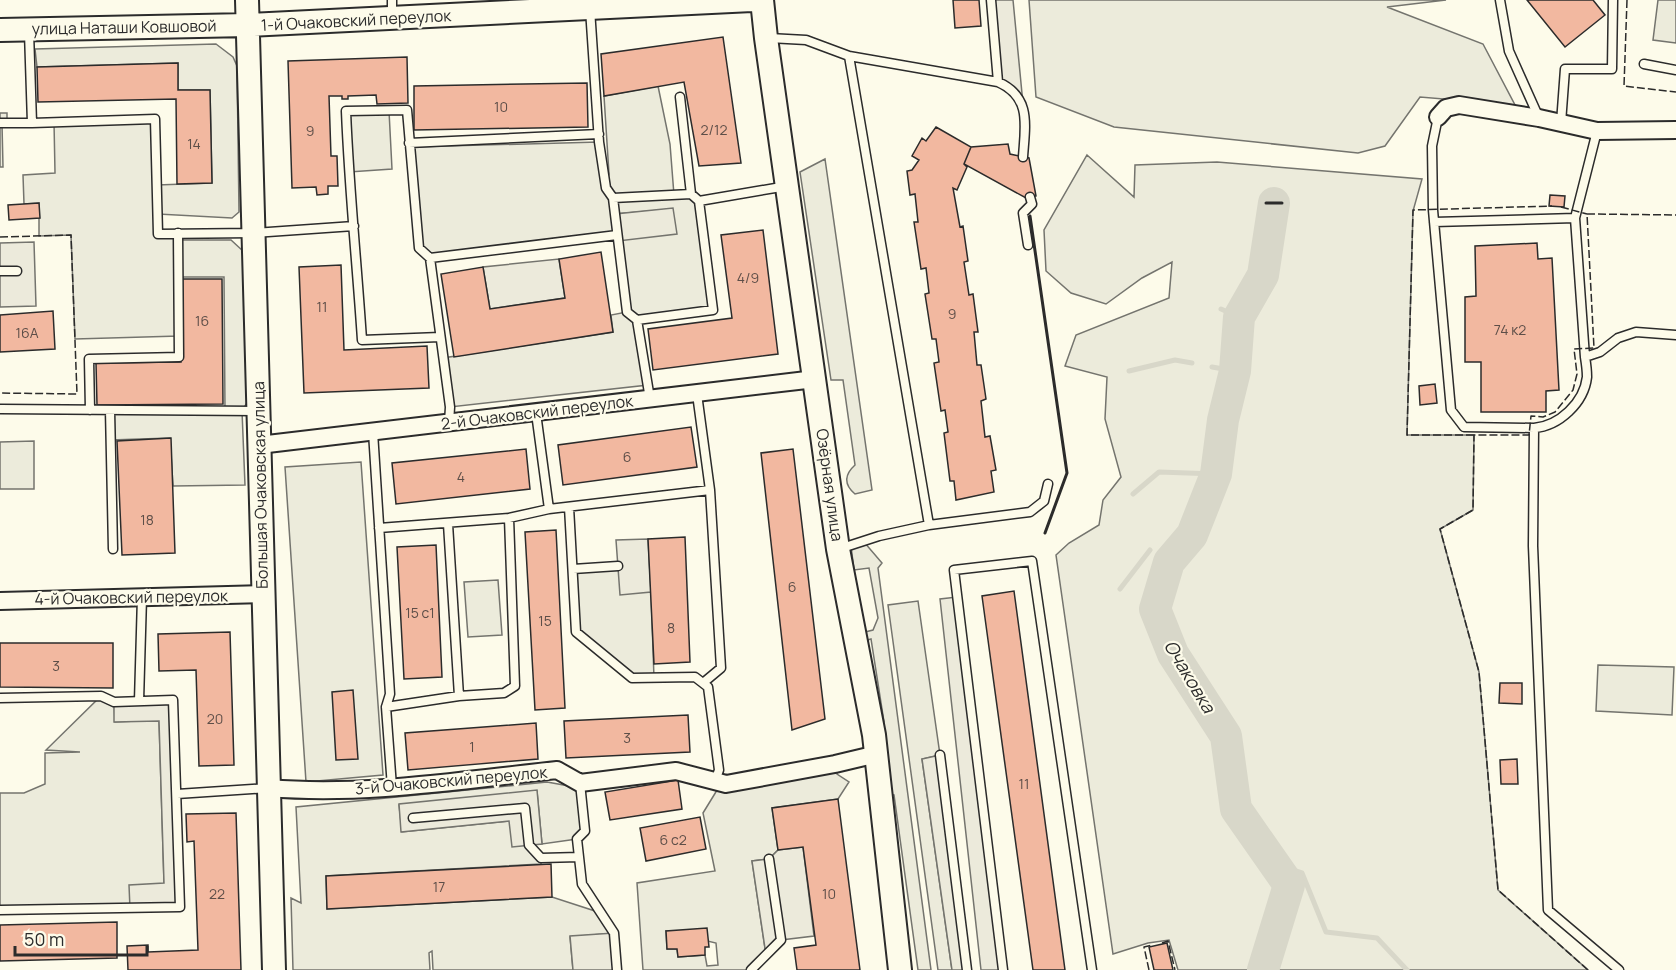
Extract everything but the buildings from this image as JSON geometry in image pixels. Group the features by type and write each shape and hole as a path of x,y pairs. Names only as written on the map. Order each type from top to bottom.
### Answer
{"street":[{"name":"Большая Очаковская улица","path":"247,0 274,970"},
{"name":"1-й Очаковский переулок","path":"248,25 392,9 590,9 752,0"},
{"name":"Озёрная улица","path":"762,0 838,549 877,754 900,970"},
{"name":"улица Наташи Ковшовой","path":"0,30 248,25"},
{"path":"1438,117 1446,108 1459,105 1539,118 1597,131 1676,130"},
{"name":"2-й Очаковский переулок","path":"259,445 815,379"},
{"name":"4-й Очаковский переулок","path":"0,601 262,594"},
{"path":"580,783 676,771 726,783 836,764 877,754"},
{"name":"3-й Очаковский переулок","path":"269,788 298,791 392,787 557,770 580,783"}],"lane":[{"path":"991,0 998,82"},
{"path":"1500,0 1509,51 1539,118"},
{"path":"1561,123 1565,69 1612,69 1613,0"},
{"path":"590,9 599,135 606,188 613,198 627,312 638,320 713,310 699,201 691,194 680,97"},
{"path":"29,30 32,123"},
{"path":"766,38 806,40 849,56 998,82 1010,87 1023,104 1025,129 1023,157"},
{"path":"849,56 929,525"},
{"path":"1644,64 1676,70"},
{"path":"440,337 362,340 346,111 406,110 419,248 430,258 450,407 449,423"},
{"path":"1438,117 1432,146 1434,222 1451,410 1464,426 1545,427 1559,420 1581,397 1587,378 1575,218 1597,131"},
{"path":"0,123 155,119 158,234 254,233 354,226"},
{"path":"409,143 599,135"},
{"path":"699,201 788,186"},
{"path":"613,198 691,194"},
{"path":"1028,245 1023,213 1032,204 1030,197"},
{"path":"1434,222 1575,218"},
{"path":"90,410 89,359 179,357 178,233"},
{"path":"430,258 617,235"},
{"path":"0,271 17,271"},
{"path":"638,320 650,399"},
{"path":"1585,357 1600,352 1618,338 1636,332 1676,334"},
{"path":"697,394 710,490 721,668 704,683"},
{"path":"0,409 259,411"},
{"path":"110,410 113,549"},
{"path":"536,413 549,509"},
{"path":"1534,428 1533,546 1548,910 1619,970"},
{"path":"373,432 390,694 386,706 392,787"},
{"path":"838,549 879,536 929,525 1030,512 1044,501 1048,484"},
{"path":"379,528 509,518 549,509 710,490"},
{"path":"569,507 576,632 632,678 695,677 708,687 719,770 715,781"},
{"path":"386,706 459,696 504,693 515,686 509,518"},
{"path":"448,524 459,696"},
{"path":"1003,970 954,570 1032,561 1092,970"},
{"path":"573,569 618,566"},
{"path":"139,701 142,597"},
{"path":"0,698 101,696 114,702 173,700 180,907 0,910"},
{"path":"940,755 967,970"},
{"path":"580,783 585,831 577,839 582,884 614,933 617,970"},
{"path":"177,794 269,788"},
{"path":"413,818 525,808 529,845 541,858 579,857"},
{"path":"751,970 781,940 769,859"}],"shaded area":[{"path":"991,0 1013,0 1023,104 998,82"},
{"path":"1029,0 1446,0 1387,7 1483,44 1515,105 1420,97 1385,146 1358,153 1114,127 1036,97"},
{"path":"1658,0 1676,0 1676,43 1653,40"},
{"path":"216,44 233,57 237,66 239,212 232,218 158,214 158,234 178,233 178,240 231,240 243,251 248,401 242,411 245,485 173,486 170,438 110,440 110,410 225,411 224,277 179,277 179,336 75,339 71,235 39,236 39,203 24,204 23,175 55,173 54,122 155,119 157,185 212,183 210,90 178,90 178,63 37,67 35,49"},
{"path":"658,86 670,144 674,195 691,194 699,201 713,310 638,320 648,385 450,407 443,358 613,332 611,315 627,312 618,241 673,209 615,214 617,235 430,258 419,248 409,147 599,142 606,187 609,174 604,96"},
{"path":"346,111 389,111 392,169 349,172"},
{"path":"0,113 7,113 7,123 2,124 3,167 0,167"},
{"path":"1087,155 1134,197 1135,165 1217,162 1422,179 1413,211 1407,435 1474,435 1473,510 1440,529 1479,672 1498,890 1588,970 1178,970 1169,940 1148,943 1113,954 1056,555 1069,543 1099,525 1103,500 1121,477 1105,419 1107,377 1065,366 1076,335 1169,298 1172,262 1142,278 1106,304 1071,293 1046,271 1044,230"},
{"path":"825,159 872,490 855,494 847,483 847,475 855,465 843,380 831,380 800,172"},
{"path":"673,208 677,234 618,241 615,214"},
{"path":"34,242 36,306 0,307 0,243"},
{"path":"559,259 565,298 490,309 483,267"},
{"path":"34,441 34,489 0,489 0,442"},
{"path":"361,462 383,775 306,782 285,467"},
{"path":"648,539 651,592 620,595 616,540"},
{"path":"864,542 882,563 878,568 931,970 918,970 894,795 886,794 877,727 884,722 871,639 864,641 861,633 873,630 878,618 869,568 854,570 851,546"},
{"path":"618,566 651,592 654,678 632,678 576,632 573,569"},
{"path":"498,580 502,635 468,637 464,582"},
{"path":"957,597 1003,970 981,970 940,599"},
{"path":"918,601 940,755 922,759 952,970 938,970 888,605"},
{"path":"1598,665 1674,667 1672,715 1596,711"},
{"path":"101,696 114,702 115,722 159,720 164,883 130,909 0,910 0,793 24,793 45,784 45,753 80,752 46,750"},
{"path":"173,700 180,907 130,909 129,885 164,883 159,721 114,722 114,702"},
{"path":"940,755 967,970 952,970 922,759"},
{"path":"835,764 837,774 849,782 838,799 772,808 778,850 769,859 752,861 766,955 751,970 643,970 637,883 715,871 703,813 722,782","holes":["666,931 716,943 718,965 707,966 705,955 678,957 677,949 667,949"]},
{"path":"547,782 580,788 585,831 577,839 542,844 537,791 399,805 402,832 510,821 541,858 541,864 326,876 327,909 552,897 601,913 614,933 570,937 573,970 433,970 432,951 429,953 430,970 293,970 291,898 301,903 296,807"},
{"path":"537,790 542,844 512,847 509,821 401,832 399,804"},
{"path":"803,847 814,936 781,940 766,955 752,861 769,859 778,850"},
{"path":"614,933 617,970 573,970 570,936"}],"waterway":[{"name":"Очаковка","path":"1263,970 1289,885 1236,809 1226,736 1173,654 1155,609 1169,562 1192,535 1216,474 1223,420 1235,371 1239,317 1263,275 1274,203"},
{"path":"1221,309 1239,317"},
{"path":"1129,371 1175,360 1192,363"},
{"path":"1212,367 1235,371"},
{"path":"1133,494 1159,472 1216,474"},
{"path":"1120,589 1150,550"},
{"path":"1274,864 1302,873 1326,932 1377,938 1407,970"}],"fence":[{"path":"1627,0 1624,86 1676,92"},
{"path":"1474,435 1407,435 1413,210 1552,206"},
{"path":"1561,207 1587,214"},
{"path":"1588,970 1498,890 1479,672 1440,529 1473,510 1474,435 1529,435 1531,416 1543,417 1555,412 1573,390 1577,374 1574,349 1594,348 1587,214 1676,215"},
{"path":"0,237 71,235 77,394 0,393"},
{"path":"1162,943 1168,941 1175,970"},
{"path":"1149,970 1144,947 1153,945"}],"wall":[{"path":"1266,203 1282,203"},
{"path":"1030,216 1067,473 1045,533"}]}
